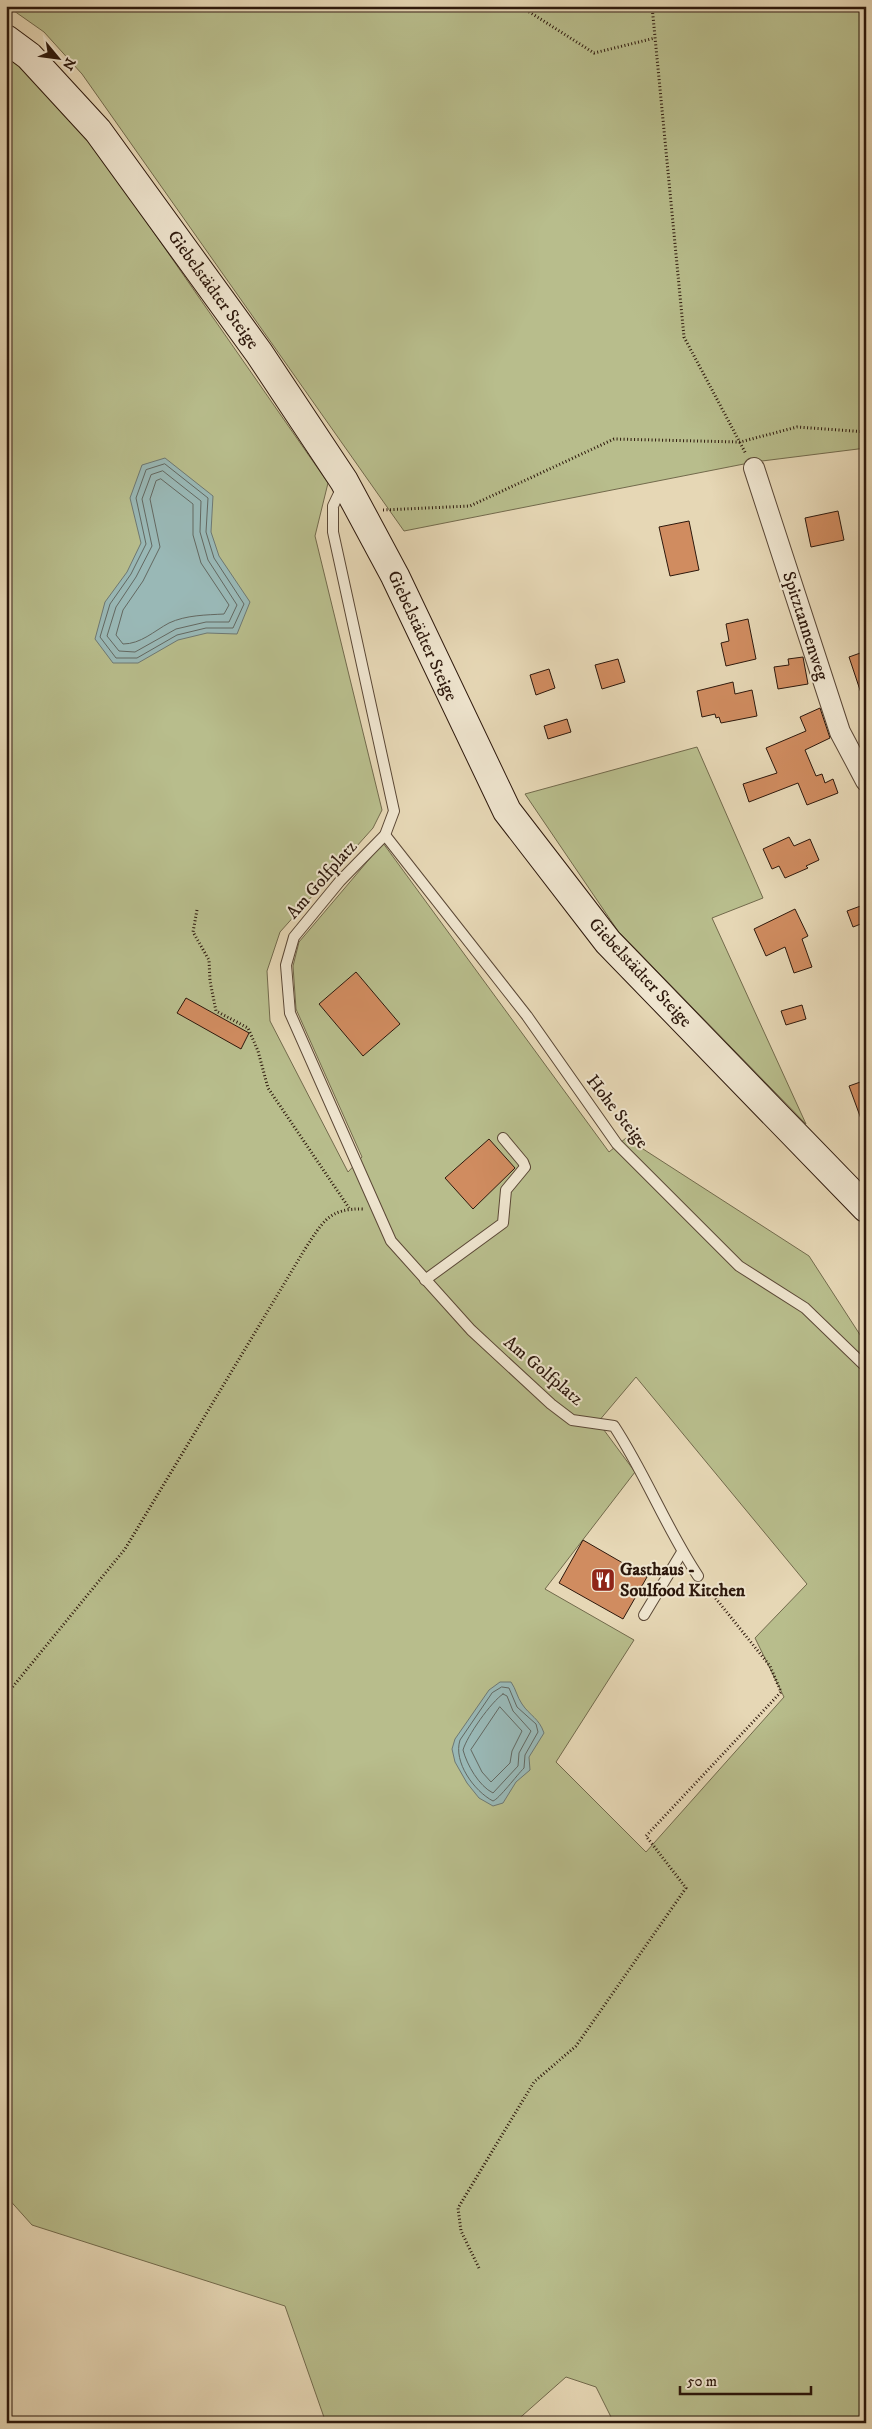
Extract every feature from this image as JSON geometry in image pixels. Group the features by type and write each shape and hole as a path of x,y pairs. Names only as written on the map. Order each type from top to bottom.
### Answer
{"main road":[{"name":"Giebelstädter Steige","path":"6,39 29,56 98,131 259,353 344,481 395,576 507,811 608,942 866,1208"}],"street":[{"name":"Spitztannenweg","path":"754,468 840,732 866,780"}],"lane":[{"name":"Am Golfplatz","path":"344,481 333,506 333,532 394,811 385,835 340,881 294,938 286,965 290,1013 374,1209 390,1241 471,1330 551,1404 572,1420 614,1426 638,1462 682,1552 698,1576"},
{"name":"Hohe Steige","path":"385,835 527,1016 617,1144 739,1266 805,1308 866,1367"},
{"path":"426,1280 503,1223 506,1190 525,1168 523,1162 503,1138"},
{"path":"644,1615 682,1552"}],"path":[{"path":"184,6 190,9 202,6"},
{"path":"520,6 594,53 655,38"},
{"path":"652,6 684,337 754,468"},
{"path":"360,512 470,506 614,439 740,442 798,427 866,432"},
{"path":"197,910 192,932 209,960 210,981 216,1011 248,1028 258,1051 268,1088 349,1208"},
{"path":"6,1695 125,1549 305,1249 326,1218 349,1208 374,1209"},
{"path":"479,2268 460,2231 458,2208 534,2082 576,2046 686,1888 646,1836 781,1692 770,1666 698,1576"}],"green space":[{"path":"7,6 866,6 866,448 754,462 404,531 82,74 44,32"},
{"path":"6,54 21,65 91,142 328,483 315,536 382,810 373,828 280,932 267,971 270,1021 348,1172 362,1157 296,1009 293,966 299,942 383,843 609,1152 626,1138 809,1256 866,1344 866,2423 614,2423 596,2387 566,2377 514,2423 326,2423 285,2306 32,2225 6,2196","holes":["636,1377 807,1584 755,1638 784,1697 646,1852 556,1762 634,1640 545,1589 635,1472 598,1422"]},
{"path":"697,747 763,898 712,918 806,1124 618,931 525,794"}],"water":[{"path":"165,458 213,496 211,532 219,556 250,602 237,634 207,633 178,640 138,663 113,663 95,639 105,602 127,572 141,543 130,498 142,465"},
{"path":"500,1682 511,1682 522,1704 537,1720 544,1733 529,1757 530,1770 516,1782 503,1803 493,1806 479,1798 467,1783 455,1762 452,1749 455,1739 489,1690"}],"building":[{"path":"838,511 844,540 811,547 805,518"},
{"path":"689,521 699,570 670,576 659,527"},
{"path":"748,619 756,659 726,666 721,643 729,641 726,624"},
{"path":"866,651 866,699 863,699 849,657"},
{"path":"803,657 808,684 778,689 774,667 789,665 788,659"},
{"path":"618,659 625,682 602,689 595,665"},
{"path":"549,669 555,688 536,695 530,675"},
{"path":"733,682 735,694 752,690 757,716 721,723 719,717 716,718 715,714 702,717 697,691"},
{"path":"820,708 830,738 805,750 816,776 822,774 825,783 833,779 838,793 807,805 798,783 749,802 743,784 777,773 766,748 806,731 800,717"},
{"path":"567,719 571,732 548,739 544,726"},
{"path":"789,837 794,846 810,839 819,860 806,866 808,868 785,878 779,866 772,869 763,849"},
{"path":"866,904 866,922 853,927 847,911"},
{"path":"795,909 808,936 802,939 812,967 794,973 785,947 766,956 754,929"},
{"path":"356,972 400,1024 363,1056 319,1004"},
{"path":"186,998 249,1033 241,1049 177,1013"},
{"path":"802,1005 806,1019 786,1025 781,1011"},
{"path":"866,1080 866,1127 864,1127 849,1086"},
{"path":"489,1139 515,1168 473,1209 445,1178"},
{"name":"Gasthaus - Soulfood Kitchen","path":"583,1540 647,1577 623,1619 559,1583"}],"place":[{"name":"Gasthaus - Soulfood Kitchen","path":"603,1580"}]}
